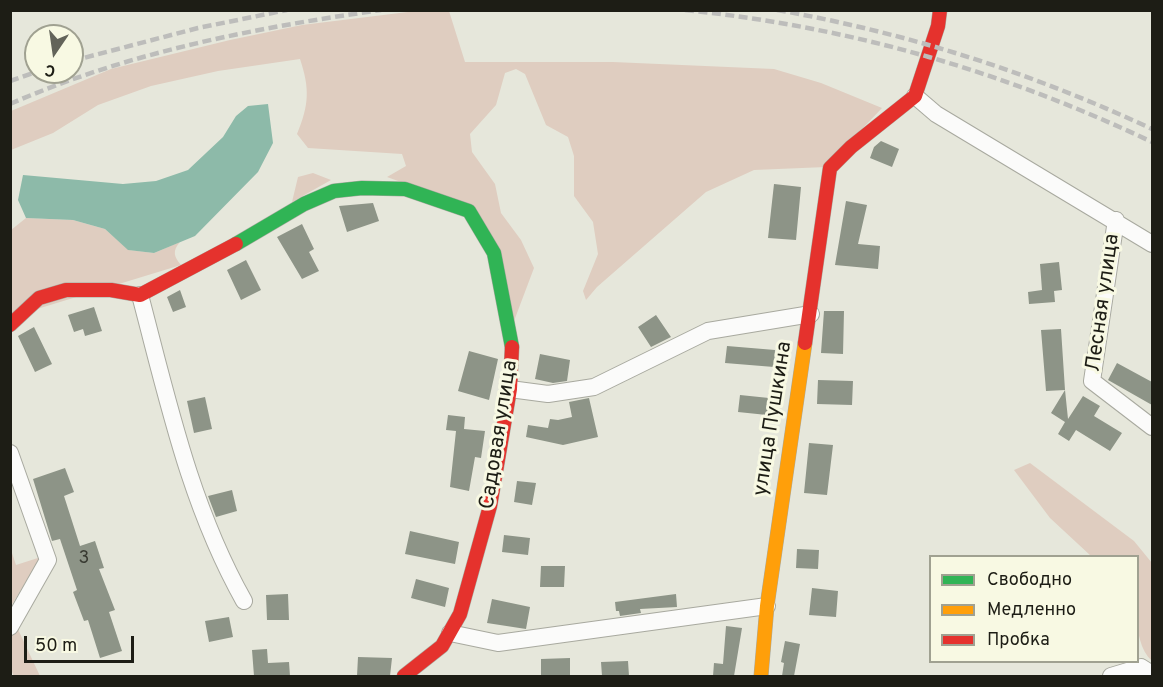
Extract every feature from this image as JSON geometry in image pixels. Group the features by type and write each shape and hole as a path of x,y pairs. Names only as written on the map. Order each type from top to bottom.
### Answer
{"street":[{"path":"940,10 938,26 915,96 936,114 1116,220 1152,244"},
{"name":"улица Пушкина","path":"761,676 767,606 811,314 830,168 851,147 915,96"},
{"name":"Садовая улица","path":"140,295 202,263 304,204 334,191 362,188 405,189 469,211 494,253 513,350 510,389 490,506 460,614 442,646 404,676"},
{"name":"Лесная улица","path":"1116,220 1092,381 1152,428"},
{"path":"10,325 39,298 66,290 111,290 140,295 198,505 219,557 244,601"},
{"path":"510,389 548,394 594,387 708,331 811,314"},
{"path":"10,453 48,560 10,627"},
{"path":"450,633 498,643 767,606"},
{"path":"1111,676 1141,667 1152,674"}],"shaded area":[{"path":"424,10 449,11 465,62 613,62 774,69 821,83 882,108 826,167 754,170 706,192 597,287 586,300 583,291 598,254 593,222 574,196 574,156 568,137 546,125 525,74 516,69 505,73 496,105 470,134 472,152 495,184 501,213 521,240 534,268 514,321 476,209 387,177 406,166 402,154 308,148 297,134 307,97 300,59 218,71 151,86 98,105 53,133 11,150 11,111 75,84 84,84 84,80 111,69 302,25"},
{"path":"268,104 273,143 258,172 195,236 154,253 128,250 105,229 73,220 26,218 18,200 23,175 123,184 156,181 188,170 223,137 236,116 248,106"},
{"path":"313,173 331,180 292,202 298,177"},
{"path":"26,218 73,220 105,229 129,250 154,253 180,242 175,254 181,265 11,317 11,230"},
{"path":"1030,463 1134,541 1152,563 1152,661 1145,652 1139,636 1139,555 1090,555 1050,518 1014,470"},
{"path":"10,547 16,565 41,557 11,606"},
{"path":"15,623 40,676 14,676 9,650"}],"building":[{"path":"881,141 899,149 892,167 870,158 874,147"},
{"path":"774,184 801,187 796,240 768,238"},
{"path":"846,201 867,205 858,244 880,246 878,269 835,265"},
{"path":"373,203 379,221 347,232 339,206"},
{"path":"302,224 314,249 309,252 319,271 302,279 277,237"},
{"path":"246,260 261,290 241,300 227,270"},
{"path":"1059,262 1062,290 1054,291 1055,302 1029,304 1028,292 1042,290 1040,264"},
{"path":"180,290 186,307 173,312 167,297"},
{"path":"94,307 102,331 85,336 83,329 74,332 68,315"},
{"path":"824,311 844,311 843,354 821,353"},
{"path":"656,315 671,337 651,347 638,327"},
{"path":"34,327 52,364 35,372 18,336"},
{"path":"1061,329 1065,390 1046,391 1041,330"},
{"path":"727,346 775,350 774,367 725,363"},
{"path":"469,351 498,359 489,400 458,391"},
{"path":"540,354 570,360 567,381 553,383 535,379"},
{"path":"1117,363 1152,382 1152,405 1108,380"},
{"path":"818,380 853,381 852,405 817,404"},
{"path":"1065,390 1068,419 1083,396 1100,406 1094,416 1122,433 1110,451 1076,430 1069,441 1058,434 1065,422 1051,413"},
{"path":"740,395 769,398 767,415 738,412"},
{"path":"205,397 212,429 194,433 187,401"},
{"path":"589,398 598,437 563,445 526,437 528,425 548,428 550,419 572,417 569,402"},
{"path":"448,415 465,417 464,429 485,431 481,458 475,457 469,491 450,487 456,431 446,430"},
{"path":"809,443 833,445 827,495 804,493"},
{"path":"65,468 74,492 64,496 80,546 95,541 104,568 99,569 115,610 109,612 122,651 100,658 88,620 84,621 73,592 77,590 60,539 52,541 33,479"},
{"path":"517,481 536,483 532,505 514,502"},
{"path":"232,490 237,511 216,517 208,496"},
{"path":"410,531 459,542 455,564 405,554"},
{"path":"504,535 530,538 528,555 502,552"},
{"path":"797,549 819,550 818,569 796,568"},
{"path":"541,566 565,566 564,587 540,587"},
{"path":"416,579 449,588 445,607 411,598"},
{"path":"812,588 838,591 836,617 809,615"},
{"path":"288,594 289,620 267,620 266,595"},
{"path":"676,594 677,607 640,609 641,613 620,616 619,611 616,611 615,602"},
{"path":"492,599 530,607 526,629 487,623"},
{"path":"229,617 233,637 209,642 205,621"},
{"path":"726,626 742,628 734,676 713,676 714,663 723,664"},
{"path":"785,641 800,644 794,676 782,676 784,663 781,662"},
{"path":"267,649 268,663 289,662 290,676 254,676 252,650"},
{"path":"358,657 392,658 390,676 357,676"},
{"path":"570,658 570,676 541,676 541,659"},
{"path":"628,661 629,676 602,676 601,662"}],"railway":[{"path":"84,58 198,28 287,10"},
{"path":"10,104 100,70 192,44 286,25 381,10"},
{"path":"685,10 807,28 924,56 1039,94 1152,142"},
{"path":"777,10 874,30 969,57 1061,90 1152,129"},
{"path":"10,81 24,76"}],"traffic: fast":[{"path":"236,244 304,204 334,191 362,188 405,189 469,211 494,253 512,347"}],"traffic: slow":[{"path":"761,676 767,606 805,343"}],"traffic: jam":[{"path":"805,343 830,168 851,147 915,96 938,26 940,10"},
{"path":"10,325 39,298 66,290 111,290 140,295 236,244"},
{"path":"404,676 442,646 460,614 490,506 510,389 512,347"}]}
